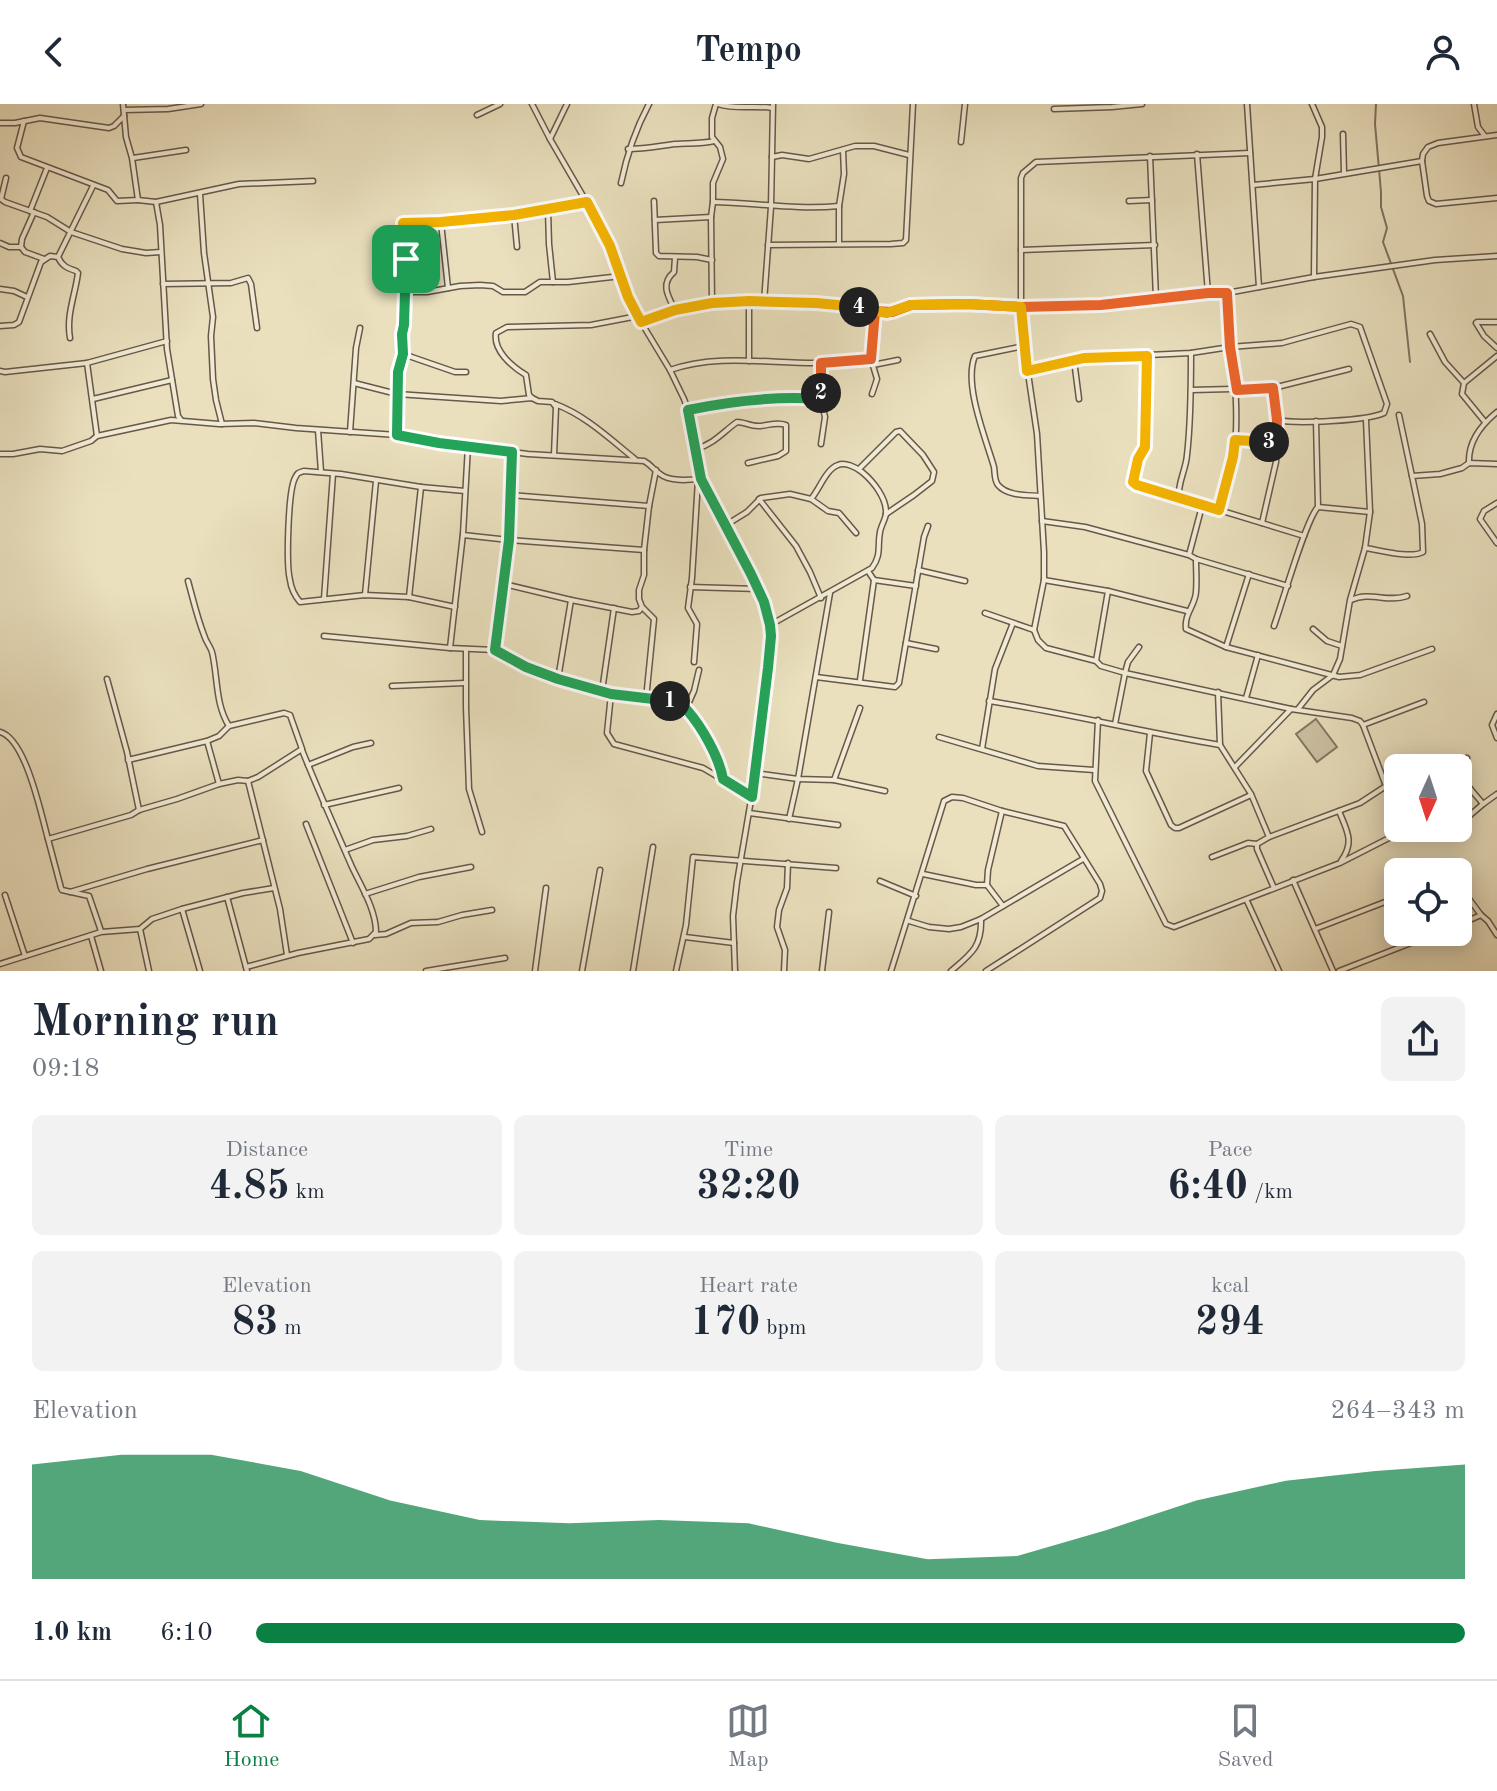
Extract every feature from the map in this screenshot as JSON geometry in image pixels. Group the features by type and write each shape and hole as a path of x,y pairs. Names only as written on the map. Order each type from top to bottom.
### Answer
{"street":[{"path":"0,123 40,118 109,128 124,110 168,109 201,104"},
{"path":"477,115 500,104"},
{"path":"532,104 610,246 628,297 670,370 688,410 700,479 688,608 697,624 694,662"},
{"path":"550,139 567,104"},
{"path":"621,183 628,149 649,104"},
{"path":"712,303 713,183 723,159 720,147 712,137 712,118 717,104 731,108 773,106 771,207 764,302"},
{"path":"768,245 901,244 906,240 913,104"},
{"path":"961,142 965,104"},
{"path":"1054,109 1142,104"},
{"path":"1247,104 1259,287"},
{"path":"1312,104 1322,127 1315,179 1314,277"},
{"path":"1474,104 1478,127 1484,135"},
{"path":"124,110 138,200"},
{"path":"24,121 17,148 21,157 108,190 117,201 156,202 239,184 313,181"},
{"path":"1343,134 1344,173"},
{"path":"1497,135 1438,143 1428,147 1422,161 1429,201 1436,204 1497,198"},
{"path":"628,149 714,141"},
{"path":"772,157 782,155 809,159 851,146 874,146 910,155"},
{"path":"132,158 186,150"},
{"path":"839,243 843,150"},
{"path":"1250,153 1036,162 1023,173 1021,307 1037,434 1044,580 1034,630 1046,648 1096,661 1101,666 1125,673 1360,721 1384,781"},
{"path":"1197,154 1208,293"},
{"path":"1150,156 1156,298"},
{"path":"1253,185 1315,179 1422,161"},
{"path":"44,259 25,252 21,247 47,168"},
{"path":"6,178 1,201 59,223 71,232 134,252 162,252"},
{"path":"58,257 93,186"},
{"path":"200,194 213,323 213,379 222,424"},
{"path":"1129,201 1152,200"},
{"path":"654,201 656,253 661,257 712,260"},
{"path":"156,202 167,341 181,420"},
{"path":"397,435 406,259 403,223 514,215 587,202"},
{"path":"713,202 802,208 839,206"},
{"path":"548,210 553,282"},
{"path":"514,215 517,247"},
{"path":"655,220 711,217"},
{"path":"441,222 448,288"},
{"path":"0,243 21,247"},
{"path":"1021,250 1155,245"},
{"path":"641,322 675,310 712,303 749,301 816,303 892,312 911,305 1101,305 1227,293 1435,260 1497,256"},
{"path":"0,326 19,322 44,259 58,257"},
{"path":"58,257 61,264 78,273 69,311 70,338"},
{"path":"675,258 674,272 667,279 666,288 675,310"},
{"path":"405,292 480,285 493,286 503,292 525,292 540,282 621,276"},
{"path":"163,284 237,282 246,278 250,280 257,328"},
{"path":"0,289 27,297"},
{"path":"1219,510 1233,457 1237,390 1230,347 1227,293"},
{"path":"749,301 749,361"},
{"path":"872,394 877,379 871,359 875,311"},
{"path":"532,398 526,375 499,350 496,333 507,327 591,325 638,316"},
{"path":"1497,322 1476,322 1497,348"},
{"path":"1027,371 1074,360 1191,353 1282,343 1351,324 1360,327 1387,404 1384,413 1366,418 1277,420"},
{"path":"350,432 360,328"},
{"path":"1430,334 1445,362 1464,383"},
{"path":"1489,340 1497,334"},
{"path":"0,371 87,363 167,341"},
{"path":"1024,346 975,356 972,366 975,408 998,485 1013,493 1040,496"},
{"path":"1179,498 1178,489 1187,455 1191,353"},
{"path":"403,354 455,372 466,372"},
{"path":"1147,356 1145,447 1138,459 1133,482 1304,536"},
{"path":"1485,422 1462,394 1464,383 1497,356"},
{"path":"670,370 689,363 821,363 871,359"},
{"path":"873,365 898,360"},
{"path":"1074,360 1079,399"},
{"path":"87,363 97,436"},
{"path":"821,363 821,399 825,417 821,444"},
{"path":"1191,390 1273,388 1349,369"},
{"path":"92,400 172,380"},
{"path":"354,383 397,394 501,401 532,398 555,404 594,426 637,460"},
{"path":"1262,523 1276,462 1277,420 1273,388"},
{"path":"688,410 718,403 821,399"},
{"path":"554,455 555,404"},
{"path":"1469,463 1472,444 1485,422 1497,412"},
{"path":"1365,548 1417,555 1423,552 1422,524 1399,415"},
{"path":"1298,709 1313,690 1333,675 1340,659 1370,512 1366,418"},
{"path":"0,454 40,449 62,451 97,436 181,420 397,435 512,452 647,461 660,475 700,479"},
{"path":"1274,626 1304,536 1318,507 1316,421"},
{"path":"696,449 718,439 737,422 757,426 784,424 787,428 786,451 748,463"},
{"path":"318,430 321,472"},
{"path":"859,469 900,431 934,472 932,481 886,514"},
{"path":"1235,440 1276,441"},
{"path":"450,648 463,534 468,446"},
{"path":"495,650 509,540 512,452"},
{"path":"1412,476 1440,474 1469,463 1497,464"},
{"path":"770,625 868,571 879,556 886,508 877,485 859,469 844,464 835,467 811,499"},
{"path":"646,699 654,619 642,607 639,594 656,470"},
{"path":"455,607 409,597 365,595 298,601 287,565 290,504 293,482 299,472 334,473 465,491"},
{"path":"324,599 334,473"},
{"path":"700,479 758,589 768,614 771,636 752,797 733,916 735,971"},
{"path":"365,595 376,481"},
{"path":"409,597 421,487"},
{"path":"726,525 747,512 759,499 790,494 811,499 828,511 839,513 856,533"},
{"path":"510,495 649,506"},
{"path":"759,499 796,546 821,598"},
{"path":"1497,503 1484,511 1480,519 1497,543"},
{"path":"1189,555 1202,506"},
{"path":"1318,507 1370,512"},
{"path":"1042,521 1085,527 1288,586"},
{"path":"816,677 895,687 899,683 928,526"},
{"path":"463,534 644,550"},
{"path":"1196,559 1196,591 1194,602 1187,611 1186,629 1226,647 1348,677 1432,649"},
{"path":"918,570 965,581"},
{"path":"859,681 874,580 868,571"},
{"path":"1226,647 1249,574"},
{"path":"874,580 916,586"},
{"path":"1044,580 1108,591 1187,611"},
{"path":"188,581 193,606 205,640 211,647 220,707 229,726"},
{"path":"504,584 632,612 642,607"},
{"path":"690,587 758,589"},
{"path":"1096,661 1108,591"},
{"path":"789,819 830,593"},
{"path":"1350,600 1362,595 1392,599 1407,596"},
{"path":"558,679 571,600"},
{"path":"602,691 614,608"},
{"path":"985,613 1034,630"},
{"path":"982,749 995,669 1013,623"},
{"path":"1313,629 1327,641 1342,646"},
{"path":"324,636 495,650 526,667 558,679 611,694 668,701 686,709 715,755 723,779"},
{"path":"906,643 936,649"},
{"path":"1115,724 1128,662 1139,647"},
{"path":"466,649 469,789 482,832"},
{"path":"1246,698 1258,655"},
{"path":"686,709 699,670"},
{"path":"107,679 139,810"},
{"path":"392,686 465,683"},
{"path":"1218,692 1220,745 1251,794 1269,837"},
{"path":"611,694 607,733 614,744 703,768 752,797"},
{"path":"989,701 1220,745"},
{"path":"1363,725 1424,702"},
{"path":"834,780 860,708"},
{"path":"1235,767 1291,709"},
{"path":"128,760 207,741 219,736 229,726 284,713 290,715 324,805 365,894 377,928 375,935"},
{"path":"1497,714 1492,722 1497,738"},
{"path":"1098,720 1095,781 1166,924 1174,927 1246,900 1340,863 1384,841"},
{"path":"0,732 9,734 30,774 62,890 89,896 101,932"},
{"path":"1150,733 1146,771 1175,828 1251,794"},
{"path":"939,737 1038,766 1094,770"},
{"path":"207,741 219,784"},
{"path":"308,765 371,743"},
{"path":"48,839 131,815 219,784 248,781 302,749"},
{"path":"755,773 834,780 885,791"},
{"path":"248,781 280,909 287,955"},
{"path":"1212,857 1248,843 1257,844 1360,803 1384,787"},
{"path":"324,805 399,788"},
{"path":"1472,790 1483,804"},
{"path":"1472,813 1497,794"},
{"path":"891,971 944,801 952,797 1064,826 1102,891 1100,898 986,971"},
{"path":"1002,811 987,885 1003,906"},
{"path":"1339,811 1349,843 1348,852 1340,863"},
{"path":"749,813 838,825"},
{"path":"306,824 353,943"},
{"path":"345,850 373,840 407,836 431,829"},
{"path":"70,892 263,840"},
{"path":"1257,844 1274,888"},
{"path":"633,971 653,847"},
{"path":"676,971 684,937 692,858 698,856 836,868"},
{"path":"908,921 929,927 961,927 981,919 1083,859"},
{"path":"784,971 785,950 777,927 787,888 788,863"},
{"path":"365,894 419,877 471,867"},
{"path":"582,971 600,870"},
{"path":"922,873 987,885"},
{"path":"1293,880 1333,971"},
{"path":"880,881 916,896"},
{"path":"0,964 101,932 140,929 152,919 182,909 274,888"},
{"path":"535,971 546,888"},
{"path":"5,895 25,956"},
{"path":"227,897 246,969 287,955 369,939 411,923 438,922 492,910"},
{"path":"1246,900 1279,971"},
{"path":"1315,929 1384,902"},
{"path":"1472,903 1497,935"},
{"path":"182,909 200,971"},
{"path":"822,971 829,912"},
{"path":"1472,919 1481,915"},
{"path":"951,971 977,947 981,919"},
{"path":"140,929 149,971"},
{"path":"91,936 101,971"},
{"path":"684,937 734,943"},
{"path":"1339,971 1403,946"},
{"path":"426,971 505,958"}],"shaded area":[{"path":"1316,719 1337,747 1317,762 1296,734"}],"waterway":[{"path":"1376,104 1381,207 1387,228 1383,242 1403,296 1410,362"}],"route":[{"path":"406,259 397,435 512,452 509,540 495,650 526,667 558,679 611,694 676,703 686,709 700,729 721,767 723,779 752,797 768,668 770,625 764,602 751,574 701,479 688,410 718,403 821,399 821,363 871,359 875,311 881,312 892,312 911,305 1021,307 1101,305 1227,293 1230,347 1237,390 1273,388 1276,441 1235,440 1219,510 1137,485 1133,482 1133,476 1146,438 1147,356 1084,358 1027,371 1021,307 967,304 911,305 905,308 892,312 887,313 881,312 863,307 749,301 712,303 675,310 641,322 628,297 610,246 587,202 514,215 403,223 406,259"}]}
